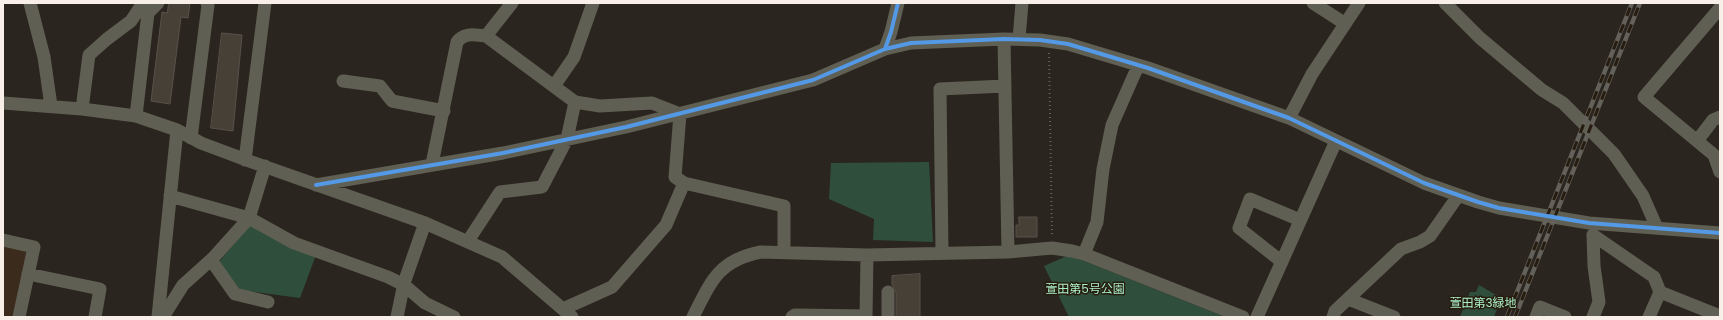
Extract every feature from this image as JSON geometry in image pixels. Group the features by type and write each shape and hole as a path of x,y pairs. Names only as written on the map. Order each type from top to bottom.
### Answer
{"street":[{"path":"30,3 44,57 51,106"},
{"path":"82,109 89,55 131,21 143,3"},
{"path":"136,116 148,13 158,3"},
{"path":"192,138 208,5 207,3"},
{"path":"245,160 265,3"},
{"path":"486,36 512,3"},
{"path":"554,86 574,57 593,3"},
{"path":"885,49 892,32 898,3"},
{"path":"1019,39 1022,3"},
{"path":"1313,3 1344,23"},
{"path":"1289,118 1312,74 1344,23 1359,3"},
{"path":"1444,3 1480,38 1542,90 1563,103 1614,154 1643,196 1657,228"},
{"path":"1720,8 1644,96 1714,156 1720,172"},
{"path":"432,164 444,112 457,42 460,38 467,35 486,36 575,102 600,106 652,103 680,114"},
{"path":"1004,39 1008,252"},
{"path":"316,185 503,153 680,114 813,80 885,49 911,43 1019,39 1068,44 1148,68 1289,118 1424,183 1458,196 1499,208 1589,223 1720,233"},
{"path":"1084,254 1097,222 1103,169 1112,125 1138,66"},
{"path":"343,81 380,86 392,101 444,112"},
{"path":"942,253 940,89 1005,86"},
{"path":"468,241 500,192 542,187 567,139 575,102"},
{"path":"3,103 82,109 136,116 177,130 201,143 245,160 425,222 502,257 568,313 612,287 666,225 684,183"},
{"path":"680,114 675,177 684,183 784,206 784,252"},
{"path":"1697,141 1713,120 1720,117"},
{"path":"158,317 177,130"},
{"path":"1257,317 1336,141"},
{"path":"163,317 183,286 211,260 249,218 264,166"},
{"path":"170,196 249,218 294,243 388,277 404,285 425,303 454,317"},
{"path":"1333,317 1335,311 1401,249 1420,242 1430,236 1458,196"},
{"path":"1282,262 1239,228 1250,199 1300,220"},
{"path":"397,317 404,285 425,222"},
{"path":"1593,317 1598,302 1594,266 1593,235 1654,277 1660,292 1649,317"},
{"path":"3,240 34,247 19,317"},
{"path":"693,317 703,295 719,271 745,255 762,252 867,255 1008,252 1052,248 1072,250 1084,254 1243,317"},
{"path":"792,317 866,316 867,255"},
{"path":"211,260 235,294 268,302"},
{"path":"28,274 100,289 95,317"},
{"path":"888,292 888,317"},
{"path":"1660,292 1720,316"},
{"path":"1348,299 1394,317"},
{"path":"1536,317 1540,306 1565,317"}],"path":[{"path":"1048,41 1052,248"}],"shaded area":[{"path":"3,245 24,249 27,255 13,317 3,317"}],"green space":[{"path":"929,162 933,242 873,240 874,219 829,199 831,163"},
{"path":"250,224 316,255 300,298 240,290 219,262"},
{"name":"萱田第5号公園","path":"1069,255 1225,317 1069,317 1044,266"},
{"name":"萱田第3緑地","path":"1479,285 1501,298 1494,317 1460,317 1470,292 1476,292"}],"building":[{"path":"169,3 190,3 188,18 181,17 170,104 151,101 162,12 167,13"},
{"path":"222,33 242,35 233,131 211,128"},
{"path":"1019,217 1037,217 1037,237 1016,237 1016,225 1019,225"},
{"path":"920,274 920,317 896,317 896,292 892,285 892,276"}],"railway":[{"path":"1507,317 1632,3"},
{"path":"1515,317 1640,3"}],"cycle path":[{"path":"316,185 503,153 626,127 813,80 885,49 898,3"},
{"path":"885,49 911,43 1004,39 1040,40 1068,44 1148,68 1289,118 1424,183 1478,202 1499,208 1589,223 1720,233"}]}
